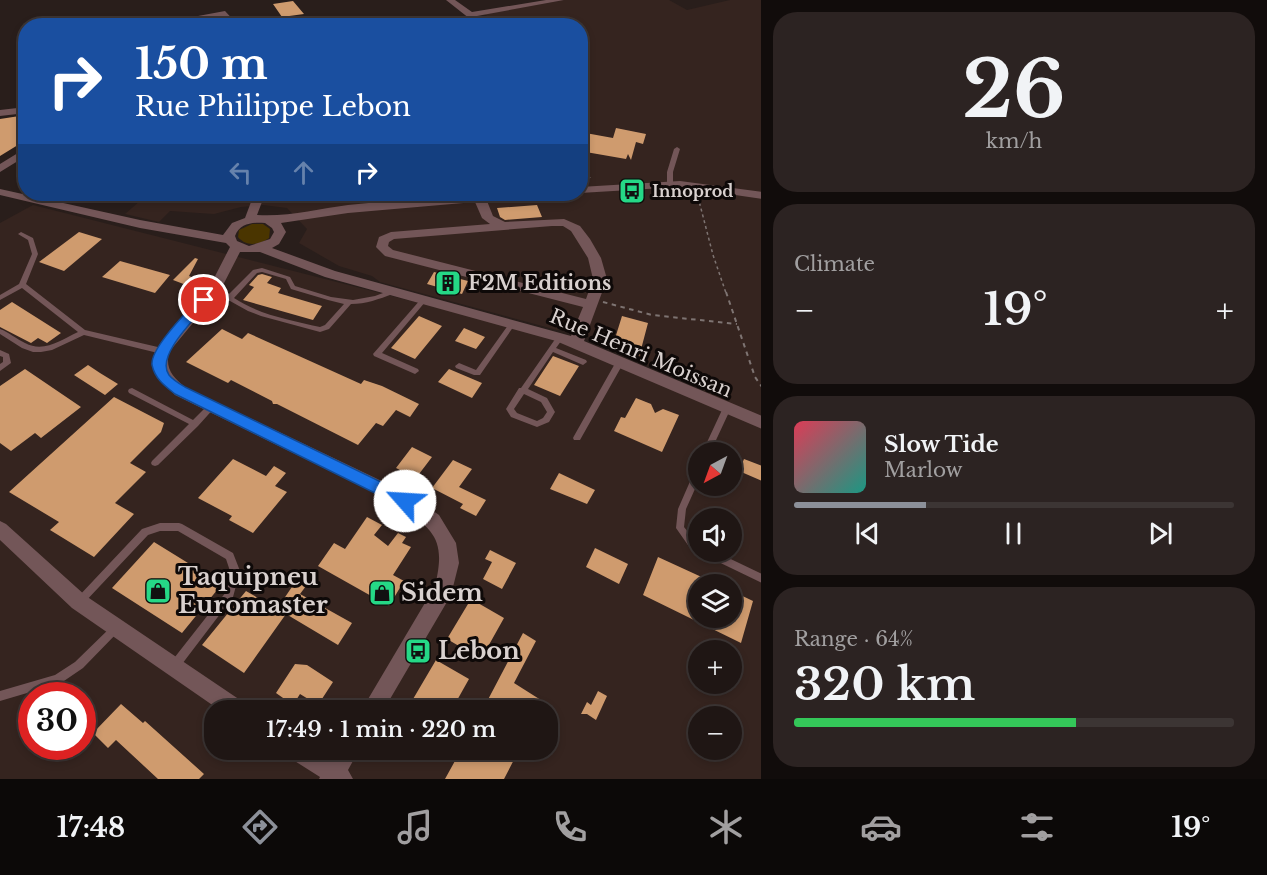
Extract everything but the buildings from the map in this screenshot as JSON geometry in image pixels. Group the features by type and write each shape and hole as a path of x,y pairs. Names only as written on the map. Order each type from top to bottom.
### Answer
{"street":[{"path":"450,0 475,18"},
{"path":"471,15 560,0"},
{"path":"195,18 225,13 229,18"},
{"path":"0,112 18,111"},
{"path":"2,165 18,156"},
{"path":"588,189 670,184 761,196"},
{"path":"0,192 18,196"},
{"path":"39,201 140,224 233,238"},
{"path":"219,281 233,238 250,219 256,201"},
{"path":"250,219 270,221 327,212 432,201"},
{"path":"481,201 488,218 506,227"},
{"path":"327,212 296,222 219,281 162,351 158,364 164,378 180,391 405,501 433,520 447,543 450,563 444,589 378,700"},
{"path":"475,230 488,218"},
{"name":"Rue Henri Moissan","path":"270,221 279,228 279,234 289,249 330,274"},
{"path":"576,343 591,302 601,271 581,233 574,226 566,222 552,222 391,236 384,240 382,247 389,253 591,302"},
{"name":"Rue Henri Moissan","path":"233,238 330,274 423,301 513,323 556,343 576,343 726,410 761,423"},
{"path":"0,528 79,602 222,700"},
{"path":"312,760 335,777 343,760"}],"lane":[{"path":"670,184 670,172 677,149"},
{"path":"0,298 22,285 35,254 31,240 21,234"},
{"path":"229,299 255,271 262,270 288,278 293,287 348,303 371,301 391,292"},
{"path":"219,281 229,299 245,308 320,330 327,327 348,303"},
{"path":"22,285 83,332 162,351"},
{"path":"415,371 377,354 423,301"},
{"path":"459,366 477,373 513,323"},
{"path":"0,332 27,349 46,350 83,332"},
{"path":"522,390 544,400 551,412 546,420 537,424 514,415 510,409 522,390 556,343 583,362"},
{"path":"0,353 6,356 7,363 0,368"},
{"path":"577,438 620,362"},
{"path":"132,391 195,424"},
{"path":"155,463 212,406"},
{"path":"711,442 726,410"},
{"path":"688,495 682,509 680,528 688,538"},
{"path":"79,602 146,532 160,526 179,527 230,556 235,571 230,594 173,667"},
{"path":"727,562 761,579"},
{"path":"0,696 57,679 79,664 116,628"}],"path":[{"path":"697,194 713,255 736,324 754,377 761,386"},
{"path":"591,302 652,315 736,324"}],"shaded area":[{"path":"564,0 669,0 687,10 730,0 761,0 761,416 719,401 696,385 595,344 588,336 563,328 557,330 380,282 372,276 339,266 299,243 307,229 287,208 263,205 241,207 214,214 170,211 159,222 125,214 140,201 588,201 588,18 489,18 485,14"},
{"path":"33,205 546,335 761,420 761,779 0,779 0,223"},
{"path":"252,224 263,224 270,229 269,238 253,244 241,240 238,237 239,230"}],"place":[{"name":"Innoprod","path":"632,191"},
{"name":"F2M Editions","path":"448,283"},
{"name":"Taquipneu Euromaster","path":"158,591"},
{"name":"Sidem","path":"382,593"},
{"name":"Lebon","path":"418,651"}],"route":[{"path":"204,300 162,351 158,364 164,378 180,391 405,501"}]}
